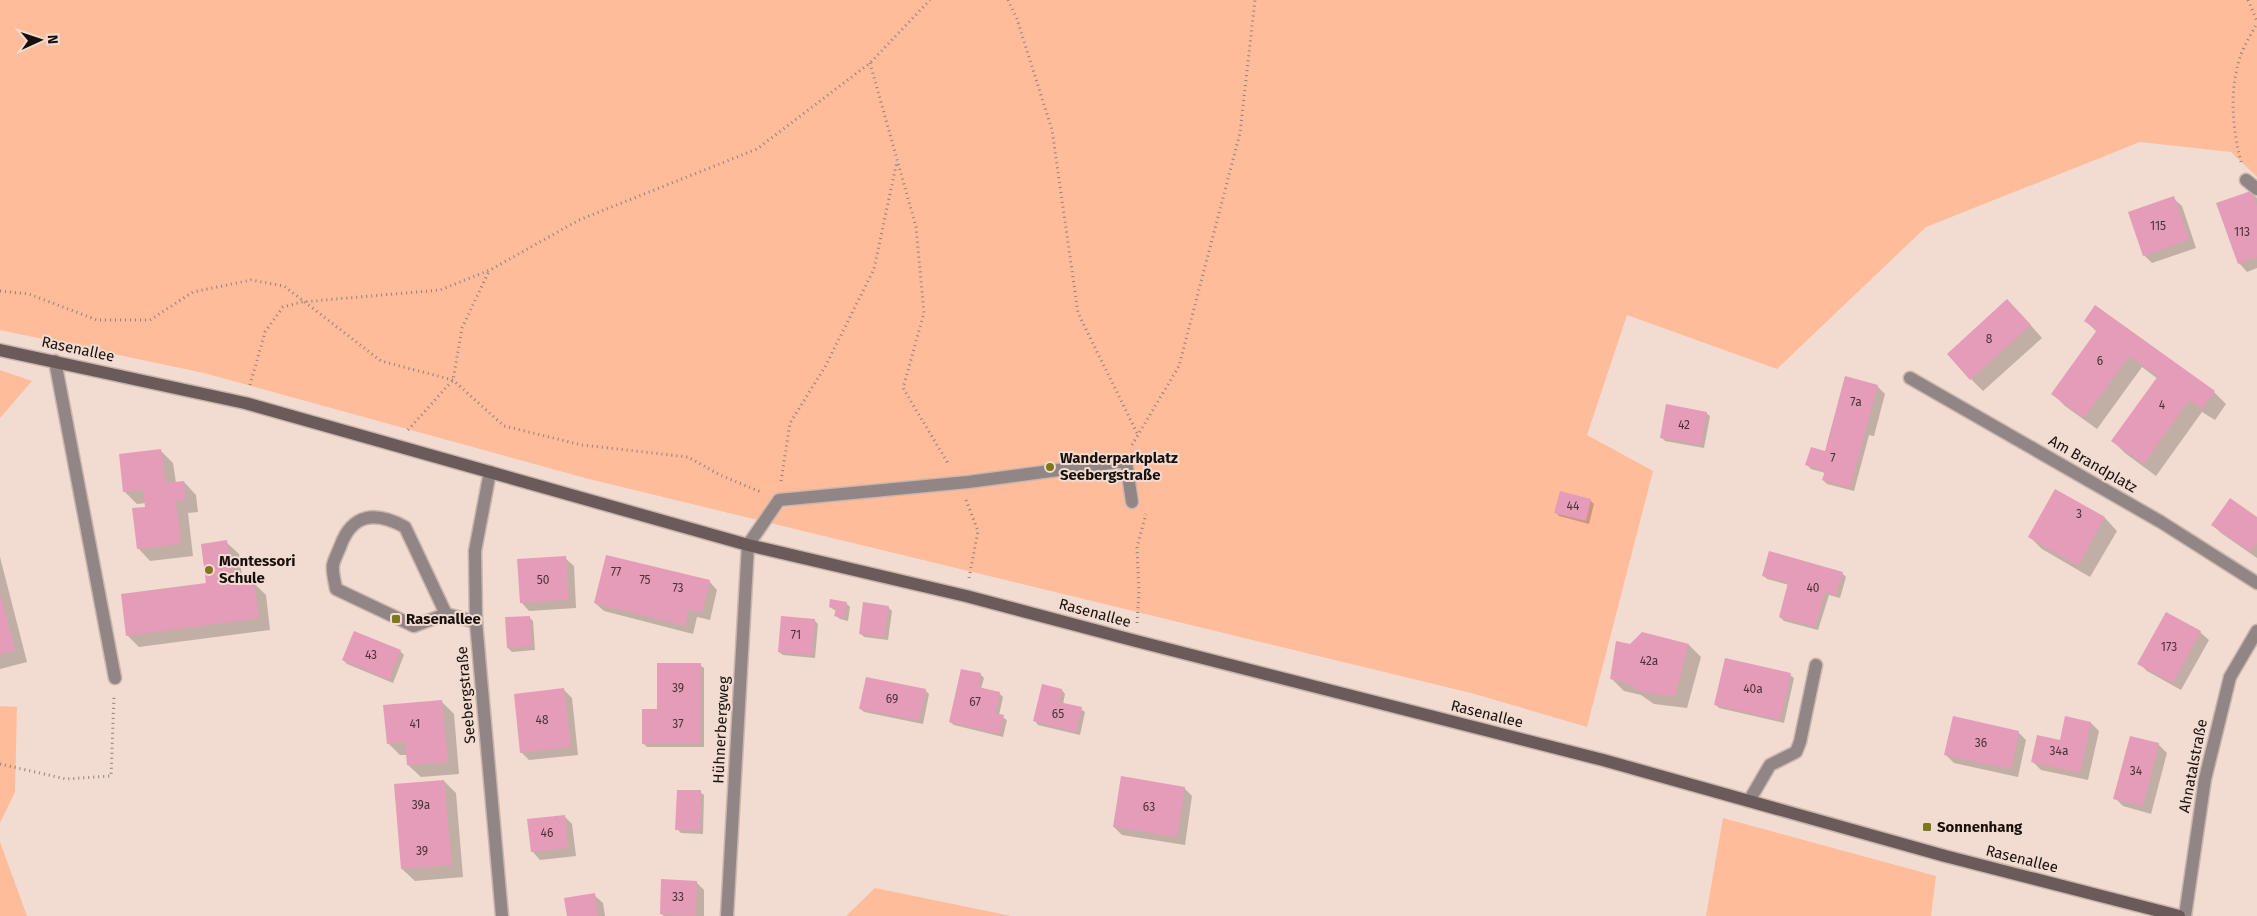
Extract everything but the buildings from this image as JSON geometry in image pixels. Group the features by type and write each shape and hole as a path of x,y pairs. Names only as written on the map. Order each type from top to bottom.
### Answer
{"main road":[{"name":"Rasenallee","path":"0,350 245,403 748,545 966,596 1603,760 1945,856 2179,916"}],"street":[{"path":"2246,180 2257,188"},
{"path":"55,361 115,678"},
{"name":"Am Brandplatz","path":"1910,378 2161,522 2257,583"},
{"path":"748,545 779,500 959,483 1126,461 1132,502"},
{"name":"Seebergstraße","path":"490,472 475,551 476,622 502,916"},
{"path":"446,614 405,527 391,520 370,516 357,521 346,530 333,565 336,589 414,626 446,614 476,622"},
{"name":"Hühnerbergweg","path":"727,916 748,545"},
{"name":"Ahnatalstraße","path":"2185,916 2205,779 2230,677 2257,631"},
{"path":"1748,801 1770,765 1779,758 1796,752 1800,742 1816,665"}],"path":[{"path":"245,403 265,332 283,307 302,302 440,290 490,270 579,220 757,149 870,63 930,0"},
{"path":"1008,0 1017,19 1052,130 1078,313 1137,434 1179,366 1240,133 1255,0"},
{"path":"2246,180 2235,130 2233,89 2241,54 2257,22 2248,0"},
{"path":"870,63 916,227 924,313 903,388 959,483 978,531 966,596"},
{"path":"0,291 30,294 97,320 150,320 193,292 251,280 284,286 302,302 382,361 453,380 504,426 582,444 688,457 720,475 779,500 790,423 825,367 874,269 898,161"},
{"path":"395,445 453,380 462,328 490,270"},
{"path":"1132,502 1147,515 1137,547 1139,592 1136,641"},
{"path":"0,764 66,779 111,776 115,678"}],"shaded area":[{"path":"0,0 2257,0 2257,177 2231,152 2140,142 1926,227 1777,369 1627,315 1587,435 1653,471 1587,727 1475,694 589,479 204,373 0,330"},
{"path":"0,370 32,381 0,418"},
{"path":"0,706 17,707 15,792 0,823"},
{"path":"1723,818 1936,876 1931,916 1706,916"},
{"path":"0,842 27,916 0,916"},
{"path":"875,888 1011,916 846,916"}],"place":[{"name":"Wanderparkplatz Seebergstraße","path":"1050,467"},
{"name":"Montessori Schule","path":"209,570"},
{"name":"Rasenallee","path":"396,619"},
{"name":"Sonnenhang","path":"1927,827"}]}
